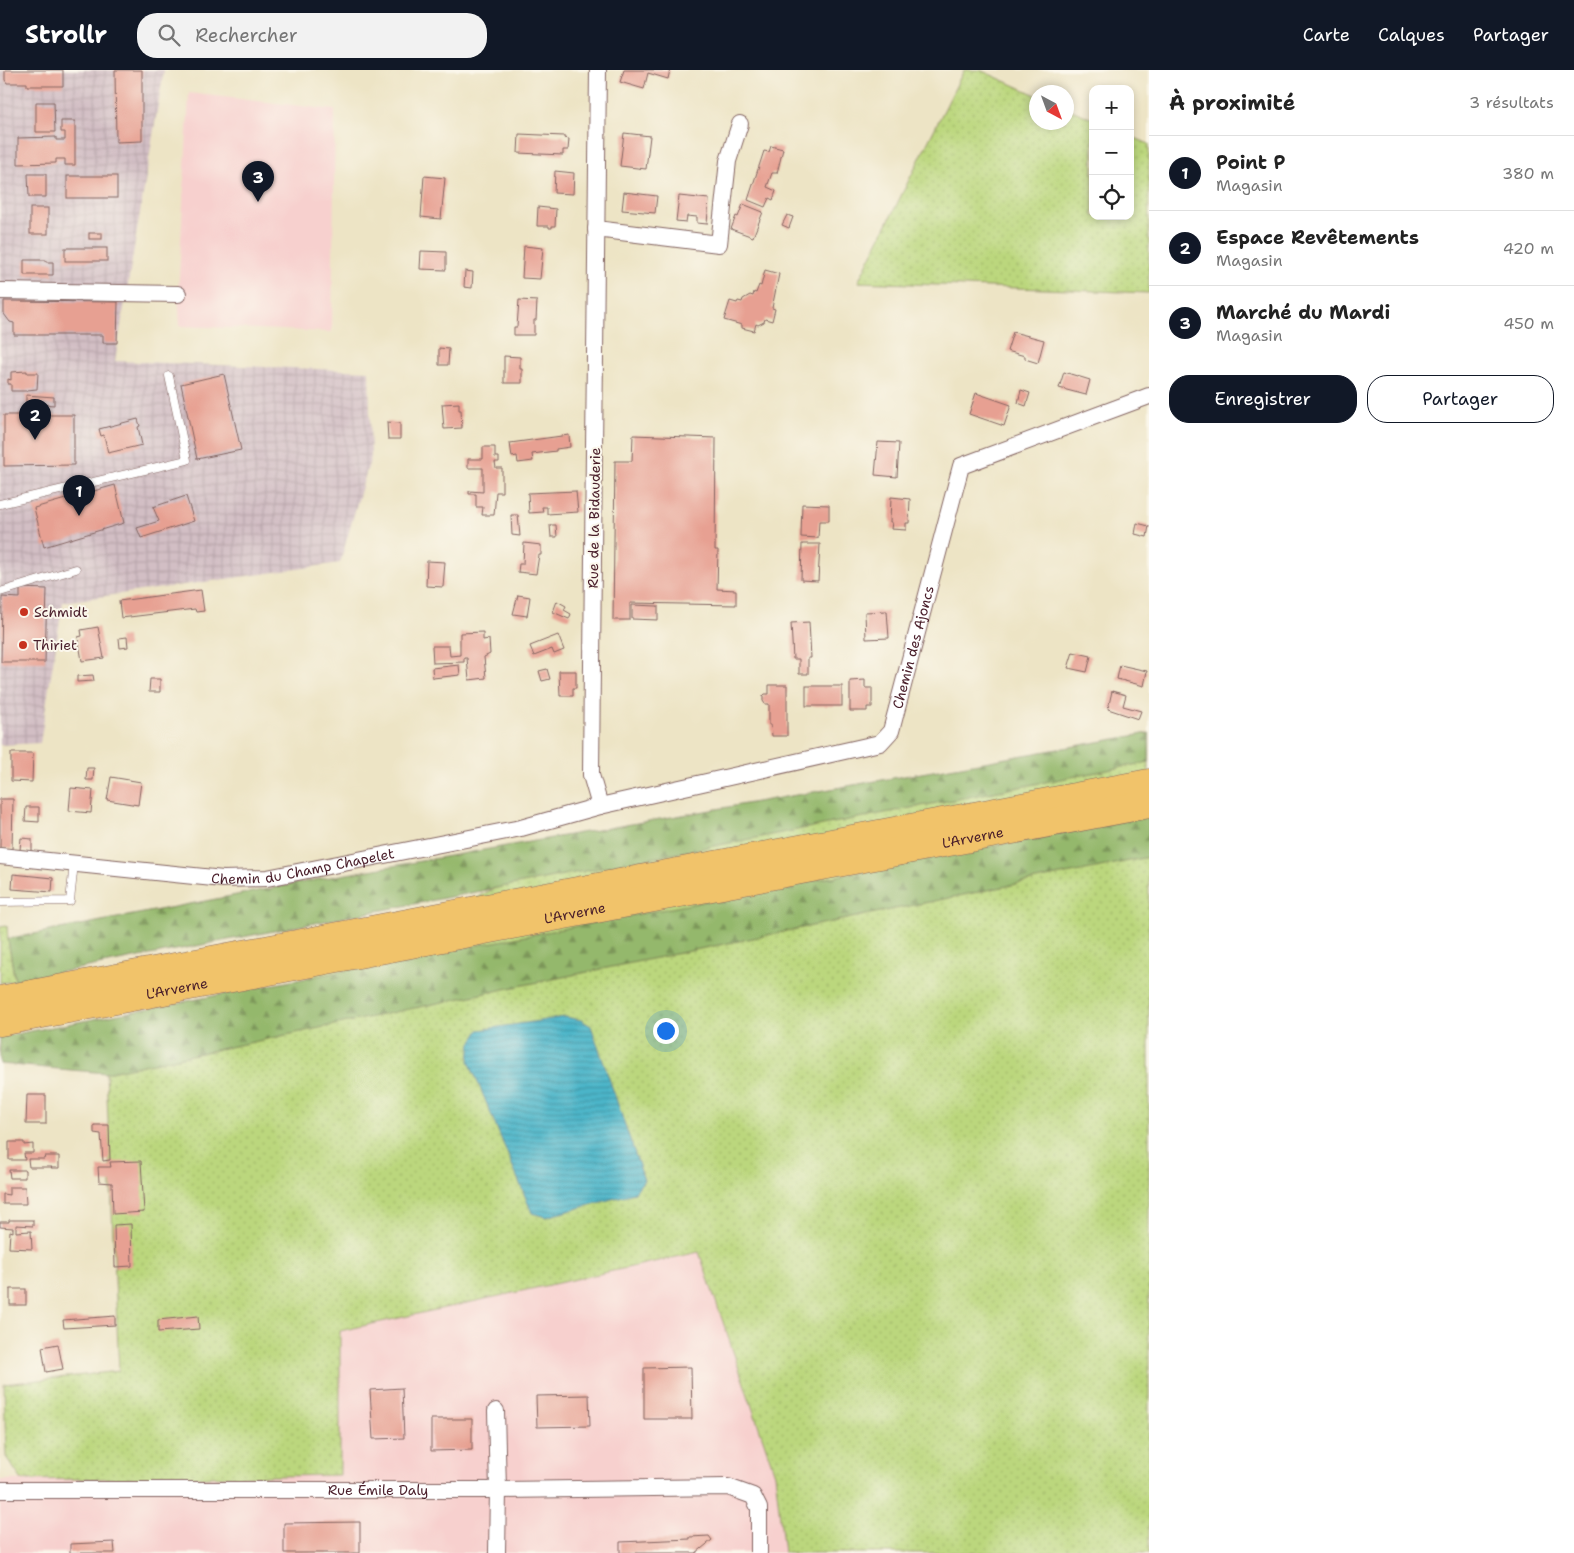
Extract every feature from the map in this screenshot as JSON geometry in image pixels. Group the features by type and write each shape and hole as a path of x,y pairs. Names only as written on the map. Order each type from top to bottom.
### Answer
{"highway":[{"name":"L'Arverne","path":"0,1000 1149,783"},
{"name":"L'Arverne","path":"0,1022 1149,804"}],"street":[{"name":"Rue de la Bidauderie","path":"598,70 591,775 600,806"},
{"path":"596,229 719,244 728,161 740,124"},
{"path":"0,291 178,294"},
{"name":"Chemin des Ajoncs","path":"600,806 880,743 891,731 961,466 1149,396"},
{"name":"Chemin du Champ Chapelet","path":"0,856 223,878 268,878 521,828 600,806"},
{"path":"496,1411 497,1553"},
{"name":"Rue Émile Daly","path":"0,1490 728,1488 753,1496 758,1508 759,1553"}],"lane":[{"path":"0,504 187,460 169,376"},
{"path":"0,592 76,569"},
{"path":"0,902 70,901 74,863"}],"shaded area":[{"path":"0,70 164,70 115,361 369,371 371,457 340,563 63,602 40,743 0,745"},
{"path":"189,93 335,110 332,332 180,326 178,294"},
{"path":"700,1252 775,1474 784,1553 0,1553 0,1480 340,1475 339,1331"}],"green space":[{"path":"964,70 980,70 1029,92 1029,130 1074,130 1074,111 1089,117 1089,220 1134,220 1134,138 1149,144 1149,293 858,282"},
{"path":"1149,733 1149,1553 784,1553 775,1474 699,1252 340,1331 340,1475 22,1480 6,1457 4,1384 119,1371 106,1073 599,839"},
{"path":"1149,733 1149,762 15,981 8,939 330,877"},
{"path":"1149,816 1149,857 106,1073 0,1064 0,1037"},
{"path":"7,926 15,981 0,983 0,927"}],"water":[{"path":"565,1017 581,1020 591,1026 644,1180 634,1193 546,1217 532,1213 469,1061 471,1043 479,1030"}],"building":[{"path":"5,70 63,70 63,86 27,86 27,83 7,83 5,80"},
{"path":"115,70 142,70 142,141 116,142"},
{"path":"624,70 670,70 668,79 648,73 644,89 620,82"},
{"path":"36,102 54,102 55,132 36,132"},
{"path":"61,121 75,121 75,165 65,165 65,159 56,159 56,163 18,164 18,138 56,137 56,140 65,140 65,132 61,132"},
{"path":"624,133 650,136 646,169 620,166"},
{"path":"519,134 564,136 564,138 569,139 568,150 563,150 563,155 518,153"},
{"path":"771,146 783,149 777,173 772,173 767,187 776,191 773,200 769,198 765,207 748,200 764,151 769,152"},
{"path":"555,171 574,173 573,194 554,193"},
{"path":"28,174 46,174 46,197 29,197"},
{"path":"67,176 117,176 117,198 67,198"},
{"path":"424,176 445,178 441,219 421,217"},
{"path":"624,192 657,196 655,213 622,210"},
{"path":"679,196 709,199 707,224 697,223 697,217 687,216 686,222 676,221"},
{"path":"743,204 763,212 753,237 731,229"},
{"path":"538,207 556,209 555,226 549,228 549,226 537,226"},
{"path":"30,208 48,208 48,234 30,234"},
{"path":"787,215 793,217 789,228 782,225"},
{"path":"89,233 102,233 102,239 89,239"},
{"path":"524,246 543,248 540,279 522,278"},
{"path":"65,248 107,248 107,261 65,261"},
{"path":"421,251 446,252 446,270 420,269"},
{"path":"24,260 46,260 46,262 53,262 53,275 24,275"},
{"path":"765,270 779,274 772,308 775,309 772,321 765,319 764,322 756,324 754,331 742,328 742,325 724,320 730,301 742,302 743,299 750,295 753,296 754,292 756,293 759,285 761,286"},
{"path":"465,271 473,272 472,288 464,287"},
{"path":"519,300 537,301 534,335 514,335 514,327 517,327"},
{"path":"4,301 118,302 117,343 103,343 103,335 14,335 14,323 10,322 4,314"},
{"path":"1013,332 1044,340 1038,363 1025,359 1025,356 1007,351"},
{"path":"439,348 449,349 448,365 439,365"},
{"path":"504,356 520,357 522,383 504,383"},
{"path":"27,371 27,373 38,373 37,389 11,391 11,384 8,384 8,379 11,380 11,372"},
{"path":"1064,372 1090,380 1086,395 1059,388"},
{"path":"224,374 241,450 197,459 181,384"},
{"path":"1021,390 1030,393 1026,406 1018,403"},
{"path":"976,393 1011,405 1004,426 969,414"},
{"path":"26,395 54,397 54,405 26,403"},
{"path":"459,403 462,428 444,429 442,404"},
{"path":"4,415 74,415 74,465 4,466"},
{"path":"138,419 142,445 108,453 104,435 101,436 99,429"},
{"path":"387,422 400,423 400,439 388,439"},
{"path":"569,435 570,447 532,454 533,461 518,463 517,456 512,457 510,443"},
{"path":"633,435 716,438 715,550 718,550 717,589 736,590 736,605 630,603 630,620 613,620 615,461 632,461"},
{"path":"878,442 899,443 897,477 875,475"},
{"path":"483,447 495,447 495,457 499,457 499,462 495,462 496,468 502,468 502,492 496,492 494,515 482,515 483,507 476,507 476,494 469,494 469,491 483,492 483,468 468,468 468,459 483,459"},
{"path":"115,485 124,523 44,547 34,508"},
{"path":"576,491 578,512 547,514 547,507 542,507 543,512 529,513 528,493"},
{"path":"186,496 194,521 141,538 137,528 159,521 153,507"},
{"path":"891,497 910,499 909,523 906,523 906,530 891,529"},
{"path":"802,504 829,505 829,521 819,521 818,538 801,537"},
{"path":"511,515 518,515 520,536 512,535"},
{"path":"1137,523 1149,526 1147,537 1135,534"},
{"path":"550,525 556,525 557,537 551,537"},
{"path":"524,543 541,545 541,555 539,555 536,574 518,572 519,564 523,564"},
{"path":"802,544 820,544 818,581 801,580"},
{"path":"427,561 445,562 443,587 426,586"},
{"path":"20,588 47,589 45,662 1,662 2,597 20,598"},
{"path":"201,590 204,611 196,612 195,609 121,618 119,601"},
{"path":"518,595 530,597 527,616 513,614"},
{"path":"557,601 566,606 564,610 571,614 569,619 553,612"},
{"path":"632,605 658,606 658,620 632,619"},
{"path":"887,611 889,638 866,639 865,612"},
{"path":"809,622 811,658 808,658 808,674 799,674 799,659 793,659 791,623"},
{"path":"98,627 104,658 82,661 78,637 82,636 81,630"},
{"path":"483,632 483,640 489,639 490,654 484,657 486,678 469,680 467,658 464,658 464,662 433,663 432,646 449,646 450,656 460,655 460,633"},
{"path":"558,635 564,650 554,654 552,649 534,656 530,646"},
{"path":"127,637 128,647 120,648 119,638"},
{"path":"1073,652 1091,656 1087,672 1068,668"},
{"path":"459,665 460,675 433,678 432,668"},
{"path":"1120,665 1147,671 1144,686 1117,679"},
{"path":"547,669 550,679 542,681 539,671"},
{"path":"559,671 576,671 576,688 573,688 573,696 560,696"},
{"path":"93,675 94,681 77,682 77,676"},
{"path":"150,679 160,679 160,692 149,692"},
{"path":"865,680 865,688 872,688 872,707 867,707 867,711 850,711 850,681"},
{"path":"769,685 787,685 787,736 772,736 771,725 769,725 769,704 765,704 763,701 763,696 769,694"},
{"path":"806,686 842,686 842,706 806,706"},
{"path":"1112,691 1126,695 1123,706 1141,711 1138,719 1108,709"},
{"path":"11,753 33,753 32,782 11,781"},
{"path":"87,768 94,768 93,780 86,780"},
{"path":"111,777 141,782 138,805 107,800"},
{"path":"71,788 93,790 91,813 69,811"},
{"path":"0,799 13,799 12,849 0,848"},
{"path":"26,807 39,807 39,822 25,821"},
{"path":"21,838 32,839 32,851 20,850"},
{"path":"13,874 53,878 52,892 12,889"},
{"path":"27,1095 46,1095 46,1124 26,1124"},
{"path":"94,1125 109,1125 110,1160 103,1161 101,1134 94,1133"},
{"path":"9,1142 24,1142 24,1145 33,1144 33,1153 24,1153 25,1160 9,1160"},
{"path":"45,1156 59,1156 59,1168 29,1167 28,1159 44,1159"},
{"path":"141,1161 144,1212 113,1214 112,1183 99,1182 98,1167 111,1167 110,1162"},
{"path":"9,1170 25,1170 25,1178 10,1178"},
{"path":"9,1187 25,1187 26,1204 3,1204 3,1194 9,1195"},
{"path":"9,1220 33,1220 33,1226 16,1225 16,1232 31,1231 32,1249 9,1248 10,1231 13,1232 13,1228 0,1227 0,1222 9,1222"},
{"path":"131,1224 132,1266 115,1267 114,1225"},
{"path":"10,1289 26,1289 26,1305 10,1305"},
{"path":"115,1316 115,1325 64,1328 63,1320"},
{"path":"198,1316 199,1329 158,1332 158,1320"},
{"path":"58,1344 63,1369 46,1372 42,1347"},
{"path":"691,1367 692,1419 644,1419 644,1368"},
{"path":"402,1388 404,1438 373,1439 370,1390"},
{"path":"589,1395 590,1426 537,1427 536,1396"},
{"path":"431,1419 472,1419 472,1450 431,1451"},
{"path":"360,1522 360,1553 284,1553 284,1523"},
{"path":"709,1536 712,1540 696,1553 620,1553 620,1542 690,1539 690,1537"},
{"path":"114,1542 115,1553 70,1553 70,1544"}],"place":[{"name":"Marché du Mardi","path":"258,202"},
{"name":"Espace Revêtements","path":"35,440"},
{"name":"Point P","path":"79,516"},
{"name":"Schmidt","path":"24,612"},
{"name":"Thiriet","path":"23,645"}]}
